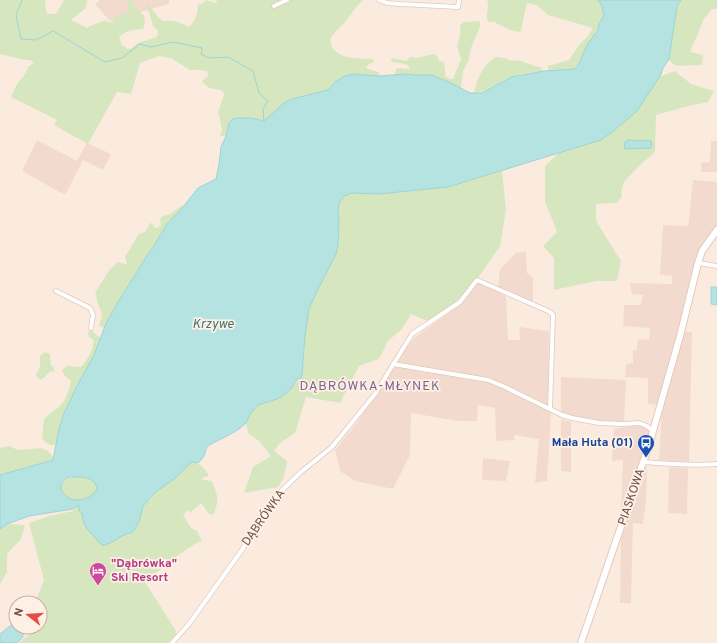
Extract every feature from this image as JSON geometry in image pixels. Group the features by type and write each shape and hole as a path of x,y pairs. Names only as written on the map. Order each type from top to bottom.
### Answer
{"street":[{"path":"274,6 287,0"},
{"path":"380,0 400,4 415,2 458,7 460,0"},
{"name":"PIASKOWA","path":"581,643 644,462 680,336 699,260 706,246 717,230"},
{"path":"699,260 717,266"},
{"name":"DĄBRÓWKA","path":"172,643 189,624 244,547 276,496 301,472 332,447 375,394 412,334 460,302 476,280 550,312 553,315 550,409"},
{"path":"56,291 90,308 93,315 91,328"},
{"path":"393,364 488,380 562,415 572,418 599,423 639,423 653,430"},
{"path":"644,462 706,465 717,464"}],"shaded area":[{"path":"100,0 169,0 169,4 110,21 95,4"},
{"path":"37,140 77,161 87,143 111,154 103,170 83,160 65,195 22,171"},
{"path":"711,141 717,141 717,172 701,172 701,163 710,162"},
{"path":"693,180 717,182 717,226 711,233 687,300 659,405 648,404 648,378 625,377 626,364 633,363 633,350 636,351 638,339 649,340 650,328 623,326 624,305 641,305 643,295 632,294 630,283 672,284 672,276 660,275 663,225 688,226"},
{"path":"526,252 527,273 533,278 533,303 498,288 500,269 516,253"},
{"path":"477,282 506,296 508,340 520,340 519,327 549,331 548,406 551,414 547,481 535,483 539,439 514,435 515,440 496,441 495,408 478,405 477,421 458,421 411,413 410,455 393,489 355,481 340,471 335,450 359,420 393,367 414,338 461,304"},
{"path":"684,332 692,332 689,462 659,460 662,409"},
{"path":"561,377 626,380 624,421 619,422 587,419 561,413"},
{"path":"561,419 571,422 571,472 561,471"},
{"path":"631,426 643,426 649,431 645,451 622,515 623,460 612,461 614,429"},
{"path":"483,458 510,461 506,481 482,480"},
{"path":"645,467 647,468 646,501 643,524 633,523 631,603 620,603 621,537"},
{"path":"669,467 688,468 687,514 668,513"}],"green space":[{"path":"46,0 45,4 47,14 56,14 64,0 87,0 86,8 71,20 87,28 106,20 107,22 112,22 117,15 129,13 130,11 127,4 128,0 132,0 144,15 145,22 143,29 127,32 119,37 122,45 128,49 132,48 138,43 157,37 158,31 153,26 146,4 149,5 163,21 173,21 189,27 194,22 196,17 198,4 203,3 206,0 216,3 217,0 363,0 332,36 331,43 332,47 336,51 345,56 373,59 374,61 366,67 379,72 379,76 353,74 335,82 328,90 272,115 264,121 252,118 229,123 226,136 222,136 220,135 222,131 218,112 224,95 223,91 209,88 202,81 208,76 207,71 190,70 171,58 159,56 140,63 131,94 117,92 88,144 54,125 57,120 11,97 17,84 29,66 34,63 30,60 0,54 0,1"},
{"path":"487,0 598,0 602,6 604,16 599,24 598,30 587,45 579,64 575,69 548,70 548,66 569,60 593,28 548,15 536,5 527,3 520,32 510,30 494,22 488,22"},
{"path":"669,0 717,0 717,9 712,9 704,19 690,52 703,55 702,65 676,66 669,60 666,64"},
{"path":"463,22 480,22 480,27 471,48 469,60 463,71 461,88 432,75 395,75 396,69 410,68 405,64 392,62 392,58 406,61 410,57 417,58 434,54 438,57 439,61 444,62 445,76 453,79 461,59 457,46 460,36 460,26"},
{"path":"495,57 505,58 511,61 518,60 541,67 542,71 515,76 506,79 485,91 474,93 477,81 485,66"},
{"path":"663,70 661,76 675,71 691,84 714,91 708,102 656,115 655,152 624,182 621,192 622,197 616,203 596,204 596,221 621,261 617,281 596,281 554,290 554,258 543,246 557,232 545,201 545,166 559,153 586,144"},
{"path":"502,171 506,210 500,246 478,278 476,278 455,303 427,321 411,314 402,329 388,341 379,359 359,366 340,403 306,397 295,433 279,444 274,451 287,461 284,477 278,487 244,493 253,467 271,456 259,441 248,433 246,423 251,413 258,405 280,398 298,378 304,357 309,309 336,254 338,245 339,203 344,196 352,193 379,194 448,187"},
{"path":"182,205 183,207 169,222 148,254 115,307 105,328 99,326 102,314 95,293 110,269 118,262 127,264 125,257 138,235 146,231 150,223 157,228 161,225 160,219 163,216 171,214"},
{"path":"90,330 101,338 94,355 64,413 59,429 57,444 50,445 42,439 44,420 61,405 68,394 71,381 65,376 62,370 67,366 81,367 90,355 94,340 89,337 88,333"},
{"path":"45,352 50,354 51,365 55,371 49,372 40,380 36,375 40,367 40,356"},
{"path":"9,446 18,450 42,448 48,451 54,458 53,460 0,475 0,448"},
{"path":"192,462 200,465 209,476 202,478 203,480 212,481 216,491 217,501 213,515 209,514 201,503 190,513 188,510 183,515 191,528 197,531 202,541 178,555 145,582 176,631 176,634 168,643 19,643 30,635 48,635 48,595 38,595 44,580 29,523 49,516 73,511 76,500 68,498 61,489 64,481 66,479 78,477 91,479 95,482 97,489 93,494 86,498 110,538 127,535 133,532 143,506 157,491 174,479"},
{"path":"7,524 25,525 21,539 7,554 7,572 0,584 0,529"}],"water":[{"name":"Krzywe","path":"598,0 681,0 677,6 669,59 660,76 637,111 601,140 448,187 379,194 352,193 344,196 339,203 338,245 336,254 309,309 302,374 301,378 298,378 295,381 292,388 280,398 258,405 251,413 246,423 239,429 209,445 202,459 198,463 192,462 174,479 157,491 143,506 139,522 133,532 102,545 84,524 82,513 79,511 78,505 73,509 29,516 7,524 0,529 0,475 53,460 59,429 64,413 94,355 105,326 115,307 167,224 198,188 216,179 221,147 226,136 229,123 234,118 252,118 264,121 285,102 328,90 335,82 343,77 353,74 379,76 407,74 432,75 470,93 482,93 511,77 544,71 575,69 579,64 587,45 598,30 599,24 604,16 602,6","holes":["69,477 82,477 90,479 94,482 97,489 84,499 71,499 67,497 61,489 61,485 65,479"]},
{"path":"627,140 651,141 652,144 651,148 625,149 624,144"},
{"path":"711,287 717,287 717,305 711,304"},
{"path":"8,628 8,635 23,635 23,637 17,643 0,643 0,634"}],"waterway":[{"path":"22,0 16,15 21,39 36,40 53,31 105,62 122,58 140,44 151,47 173,42 202,48 201,54 209,58 228,57 253,71 259,93 268,101 263,109 264,121"}],"place":[{"name":"Mała Huta (01)","path":"646,458"},
{"name":"\"Dąbrówka\" Ski Resort","path":"98,586"}],"district":[{"name":"DĄBRÓWKA-MŁYNEK","path":"370,387"}]}
